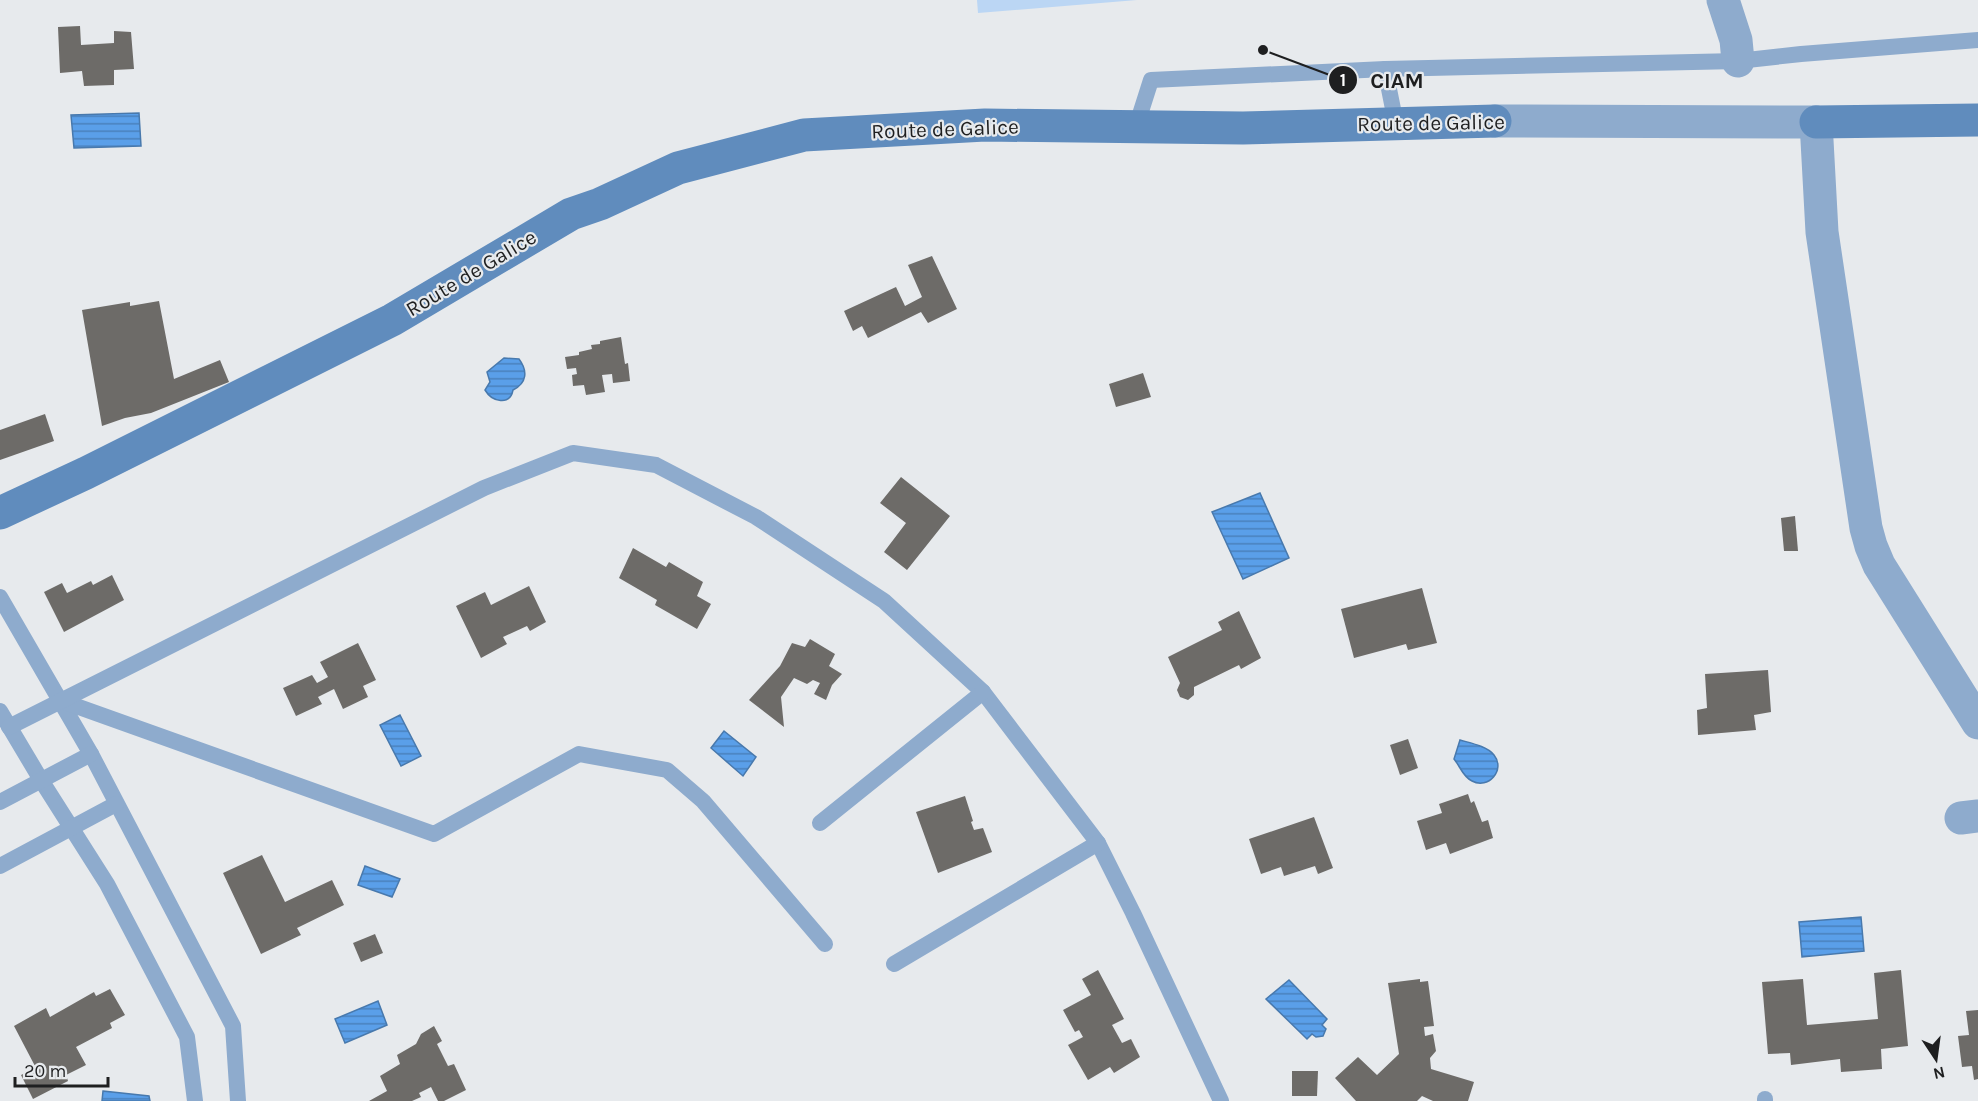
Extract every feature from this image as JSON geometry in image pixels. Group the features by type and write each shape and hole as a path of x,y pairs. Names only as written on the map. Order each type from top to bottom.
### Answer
{"main road":[{"name":"Route de Galice","path":"1816,122 1978,120"},
{"name":"Route de Galice","path":"0,513 86,473 392,320 571,214 600,204 678,168 804,135 985,125 1243,128 1496,121"}],"street":[{"path":"1723,0 1736,40 1738,61"},
{"name":"Route de Galice","path":"1496,121 1816,122"},
{"path":"1816,122 1822,232 1866,528 1880,565 1978,723"}],"lane":[{"path":"1136,126 1151,80 1385,69 1738,61 1978,40"},
{"path":"1385,69 1396,124"},
{"path":"9,728 484,489 573,453 656,465 756,517 884,601 983,692 1098,843 1221,1101"},
{"path":"0,597 91,754 233,1026 238,1101"},
{"path":"820,823 983,692"},
{"path":"62,701 434,834 579,754 667,770 703,801 825,944"},
{"path":"0,711 107,884 187,1037 195,1101"},
{"path":"0,802 91,754"},
{"path":"0,866 116,804"},
{"path":"894,964 1098,843"}],"shaded area":[{"path":"977,0 1137,0 978,13"}],"water":[{"path":"139,113 141,146 74,148 71,115"},
{"path":"504,358 519,359 525,376 508,398 500,400 492,397 485,390 490,382 487,372"},
{"path":"1260,493 1289,558 1243,579 1212,512"},
{"path":"400,715 421,756 401,766 380,725"},
{"path":"724,731 756,757 743,776 711,748"},
{"path":"1460,740 1483,747 1494,755 1498,767 1494,777 1484,783 1478,783 1464,774 1454,759"},
{"path":"365,866 400,879 392,897 358,885"},
{"path":"1861,917 1864,951 1802,957 1799,922"},
{"path":"1289,980 1327,1019 1322,1025 1326,1029 1323,1036 1316,1037 1312,1034 1307,1039 1266,999"},
{"path":"378,1001 387,1025 345,1043 335,1019"},
{"path":"103,1091 149,1096 150,1101 102,1101"}],"building":[{"path":"80,26 81,45 114,43 114,31 131,32 134,69 114,70 114,85 84,86 82,71 60,73 58,27"},
{"path":"932,256 957,309 928,323 921,312 868,338 862,326 853,331 844,311 896,287 905,306 922,297 908,265"},
{"path":"159,301 174,379 220,360 229,382 151,413 125,418 102,426 82,310 130,302 130,306"},
{"path":"621,337 630,381 613,383 612,374 602,375 605,392 586,395 584,385 573,386 572,375 577,374 576,368 567,369 565,357 579,355 579,352 592,349 591,345 600,344 600,341"},
{"path":"1143,373 1151,397 1116,407 1109,384"},
{"path":"45,414 54,441 0,460 0,430"},
{"path":"901,477 950,516 907,570 884,552 906,523 880,503"},
{"path":"1795,516 1798,551 1784,551 1781,518"},
{"path":"633,548 666,567 669,562 703,582 697,596 711,604 697,629 655,605 657,600 619,578"},
{"path":"112,575 124,600 64,632 44,592 62,583 67,593 91,581 93,585"},
{"path":"529,586 546,622 530,631 527,626 503,637 507,644 481,658 456,606 485,592 491,605"},
{"path":"1422,588 1437,643 1408,650 1406,644 1354,658 1341,609"},
{"path":"1239,611 1261,658 1241,669 1239,665 1194,687 1194,695 1188,700 1180,697 1177,690 1180,683 1168,657 1222,630 1218,622"},
{"path":"810,639 835,654 829,666 842,674 832,685 826,700 814,694 820,683 813,680 807,684 794,678 781,697 784,727 749,700 780,666 792,643 805,647"},
{"path":"358,643 376,680 363,686 368,697 343,709 334,689 318,697 322,704 296,716 283,688 312,675 317,683 328,677 320,662"},
{"path":"1768,670 1771,712 1754,715 1756,730 1698,735 1697,710 1707,708 1705,674"},
{"path":"1408,739 1418,768 1400,775 1390,745"},
{"path":"1468,794 1471,803 1474,801 1482,822 1488,820 1493,838 1450,854 1446,843 1426,850 1417,821 1442,813 1439,804"},
{"path":"965,796 974,830 983,828 992,852 938,873 916,812"},
{"path":"1314,817 1333,868 1318,874 1315,866 1284,876 1281,867 1261,874 1249,839"},
{"path":"262,855 285,902 332,880 344,905 297,928 301,935 261,954 223,873"},
{"path":"375,934 383,953 361,962 353,943"},
{"path":"1098,970 1124,1019 1112,1025 1122,1043 1131,1039 1140,1057 1114,1073 1110,1067 1088,1080 1068,1045 1083,1037 1079,1030 1075,1032 1063,1010 1091,995 1082,979"},
{"path":"1901,970 1908,1046 1881,1049 1882,1069 1841,1072 1840,1059 1791,1065 1790,1053 1768,1054 1762,982 1803,979 1807,1025 1878,1019 1874,973"},
{"path":"1420,979 1420,982 1428,981 1434,1026 1424,1027 1425,1036 1433,1034 1436,1051 1430,1058 1431,1069 1474,1082 1468,1101 1433,1101 1422,1096 1417,1101 1356,1101 1335,1078 1358,1057 1377,1075 1399,1054 1388,983"},
{"path":"110,989 125,1015 110,1023 112,1028 76,1047 86,1065 66,1075 68,1081 33,1099 21,1075 36,1068 14,1026 46,1008 50,1017 94,992 96,996"},
{"path":"1978,1010 1978,1079 1974,1080 1972,1066 1962,1067 1958,1036 1969,1035 1966,1011"},
{"path":"434,1026 442,1041 437,1044 448,1066 454,1064 466,1090 444,1101 438,1101 431,1087 419,1093 421,1097 412,1101 369,1101 387,1091 380,1076 400,1064 397,1055 416,1044 421,1034"},
{"path":"1292,1071 1318,1071 1317,1096 1292,1096"}],"place":[{"name":"CIAM","path":"1263,50"}]}
